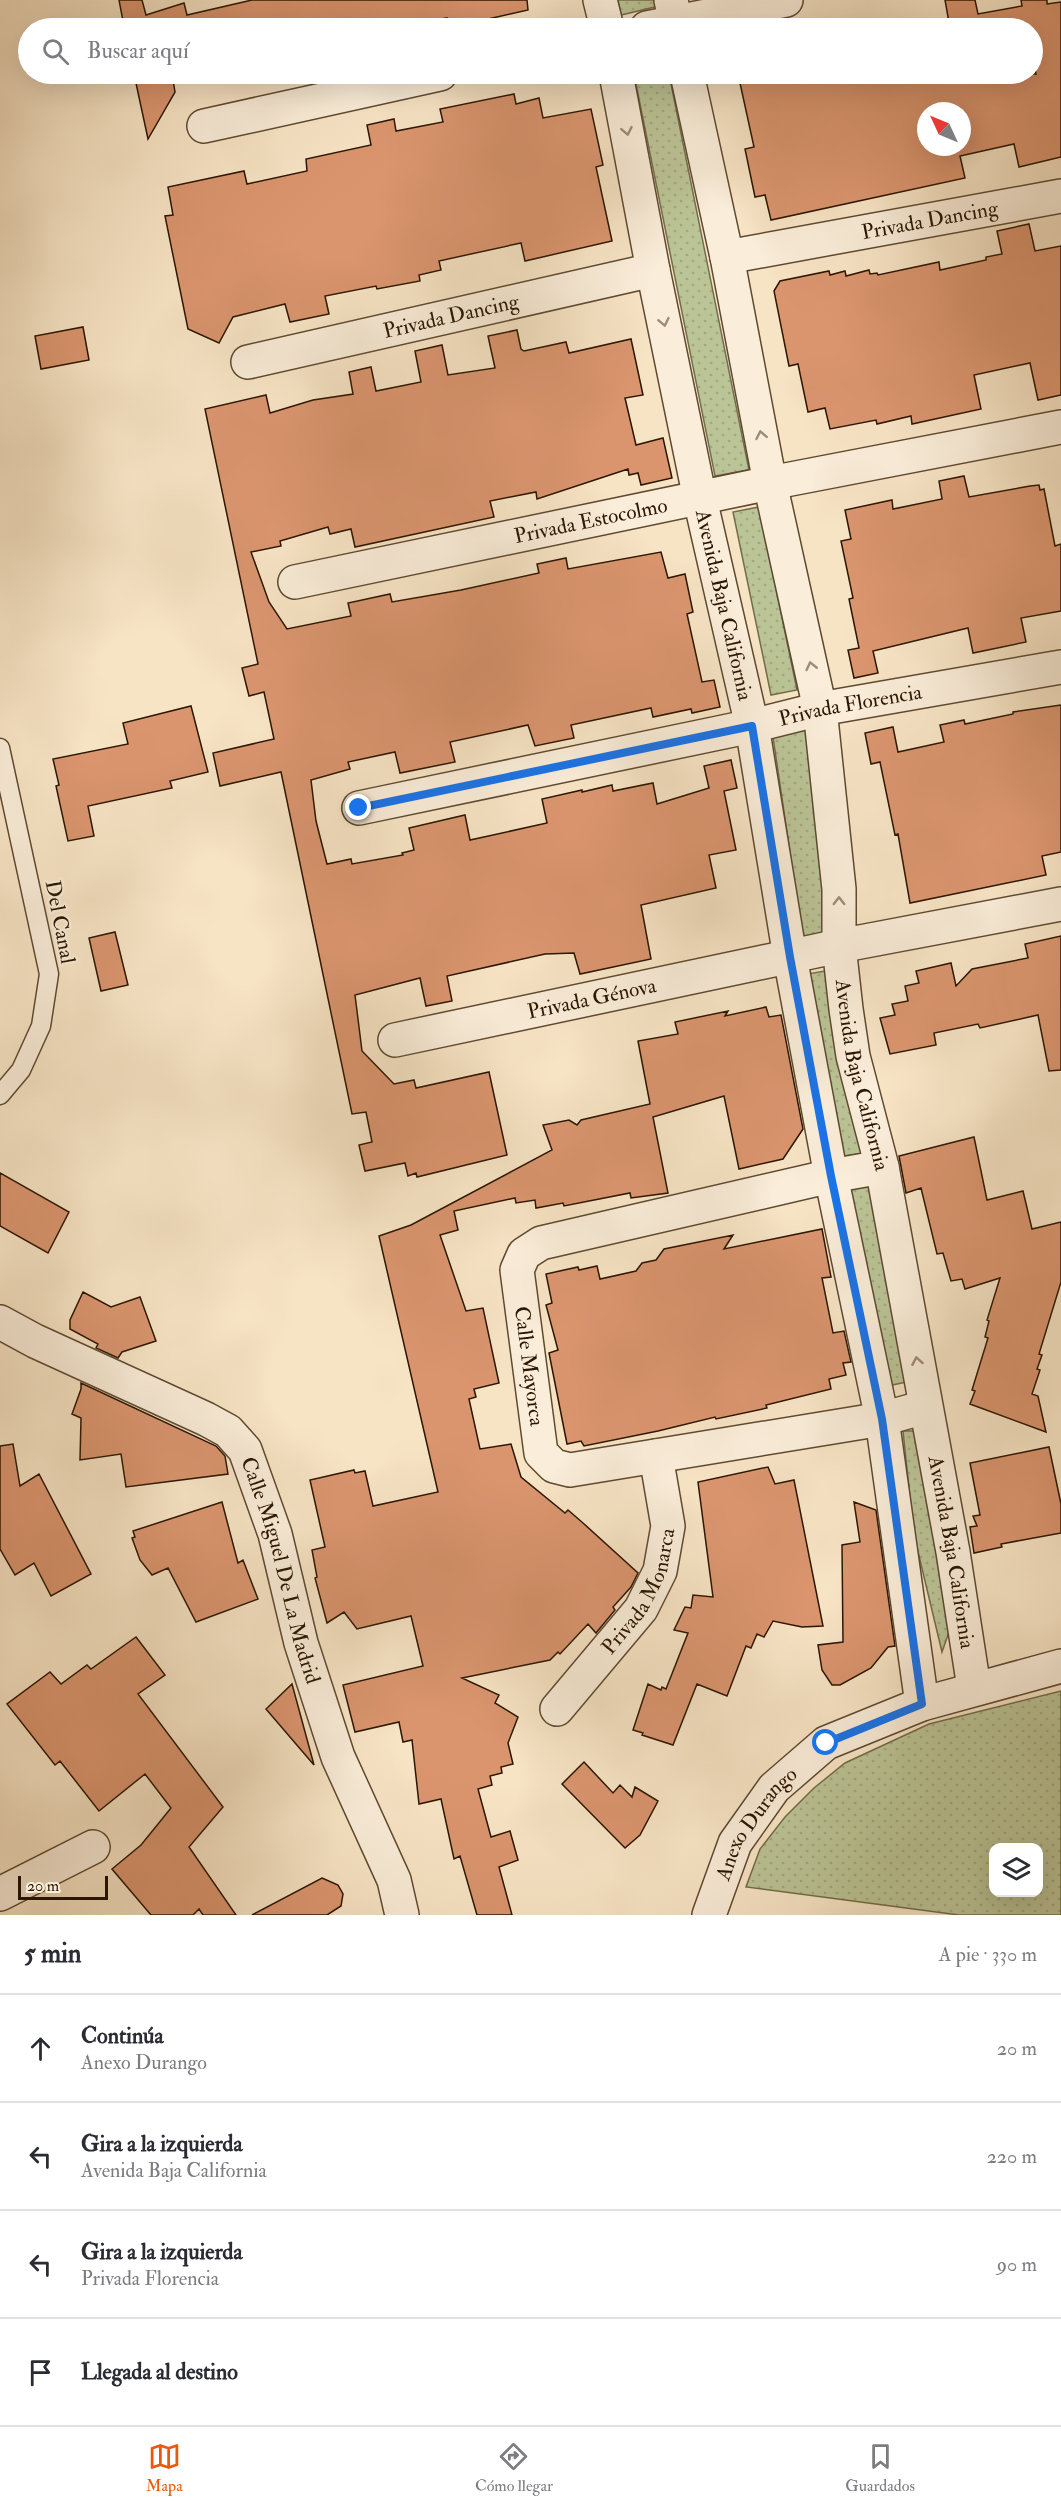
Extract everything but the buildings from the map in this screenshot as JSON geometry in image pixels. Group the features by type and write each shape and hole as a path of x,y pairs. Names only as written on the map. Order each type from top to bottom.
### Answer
{"street":[{"path":"600,0 604,18"},
{"path":"680,18 786,0"},
{"path":"204,126 395,84"},
{"name":"Avenida Baja California","path":"618,84 700,499 752,726 790,957 831,1176 882,1419 922,1704"},
{"name":"Avenida Baja California","path":"689,84 727,257 770,483 820,709 839,889 839,946 853,1056 882,1167 953,1552 974,1688"},
{"name":"Privada Dancing","path":"727,257 1061,196"},
{"name":"Privada Dancing","path":"248,362 653,270"},
{"name":"Privada Estocolmo","path":"295,582 770,483 1061,427"},
{"name":"Privada Florencia","path":"359,808 752,726 820,709 1061,667"},
{"path":"839,946 1061,904"},
{"name":"Privada Génova","path":"394,1040 839,946"},
{"name":"Calle Mayorca","path":"882,1167 831,1176 541,1243 524,1254 517,1270 541,1453 554,1466 570,1470 882,1419 925,1407"},
{"name":"Calle Miguel De La Madrid","path":"0,1322 35,1341 206,1419 228,1431 245,1450 275,1533 301,1643 338,1757 394,1880 402,1915"},
{"name":"Privada Monarca","path":"557,1709 641,1609 660,1571 668,1526 656,1455"},
{"name":"Anexo Durango","path":"709,1915 735,1843 774,1788 826,1743 922,1704 1061,1666"},
{"path":"0,1894 93,1846"}],"lane":[{"name":"Del Canal","path":"0,748 49,974 41,1026 21,1070 0,1095"}],"green space":[{"path":"618,0 658,0 659,6 621,15"},
{"path":"636,84 671,84 749,470 715,476"},
{"path":"759,507 797,690 771,695 733,512"},
{"path":"812,728 825,935 803,941 773,737"},
{"path":"831,970 866,1153 844,1156 807,974"},
{"path":"872,1185 907,1382 892,1385 850,1188"},
{"path":"903,1431 915,1431 938,1530 949,1632 942,1652 914,1535"},
{"path":"1061,1691 1061,1915 959,1915 746,1887 760,1849 785,1817 814,1788 845,1763 929,1724"}],"route":[{"path":"359,808 752,726 790,957 831,1176 882,1419 922,1704 826,1743"}]}
